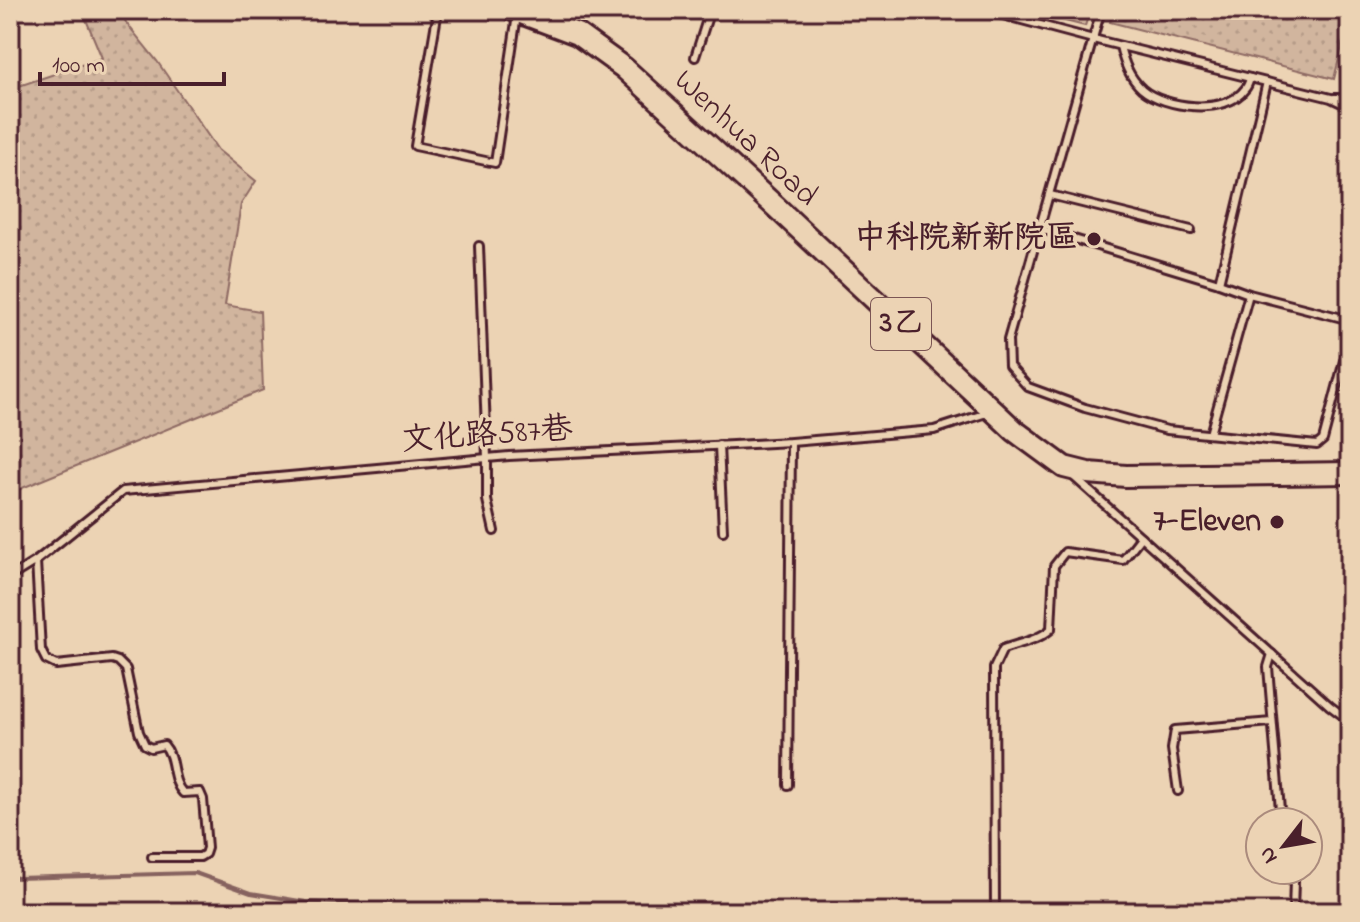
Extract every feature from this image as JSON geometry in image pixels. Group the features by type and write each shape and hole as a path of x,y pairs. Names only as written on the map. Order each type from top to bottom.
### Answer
{"main road":[{"name":"Wenhua Road","path":"515,11 577,34 624,68 1015,431 1064,467 1088,473 1126,476 1350,473"}],"lane":[{"path":"438,10 415,146 495,163 515,11"},
{"path":"695,57 710,10"},
{"path":"984,10 1331,98 1350,107"},
{"path":"1101,10 1008,340 1009,366 1028,387 1085,408 1167,430 1317,445 1323,440 1346,353 1350,348"},
{"path":"1120,46 1126,68 1140,88 1155,98 1189,108 1233,100 1245,91 1250,78"},
{"path":"1219,283 1267,82"},
{"path":"1331,98 1350,98"},
{"path":"1050,195 1191,230"},
{"path":"1041,229 1249,294 1350,320"},
{"path":"479,246 487,500 494,531"},
{"path":"1210,434 1249,294"},
{"name":"文化路587巷","path":"10,577 36,561 123,491 487,458 791,442 934,430 993,411"},
{"path":"788,785 791,442"},
{"path":"719,445 723,531"},
{"path":"1064,467 1350,721"},
{"path":"995,912 994,668 1003,649 1042,637 1051,629 1054,566 1065,552 1123,560 1141,537"},
{"path":"36,561 41,650 46,660 56,665 118,661 126,669 139,732 145,745 151,748 164,745 169,750 177,786 183,793 200,792 203,799 205,854 200,857 152,857"},
{"path":"1272,654 1268,667 1280,806"},
{"path":"1178,791 1172,749 1175,730 1272,722"},
{"path":"1290,912 1293,911 1294,886"}],"shaded area":[{"path":"82,10 119,10 218,150 256,181 241,204 225,305 260,311 263,390 10,493 10,89 102,58"},
{"path":"1021,10 1090,10 1085,26"},
{"path":"1113,10 1350,10 1350,14 1334,79 1110,22"}],"waterway":[{"path":"10,875 17,878 195,873 251,893 306,902 431,906 455,912"}],"place":[{"name":"中科院新新院區","path":"1094,239"},
{"name":"7-Eleven","path":"1277,522"}]}
